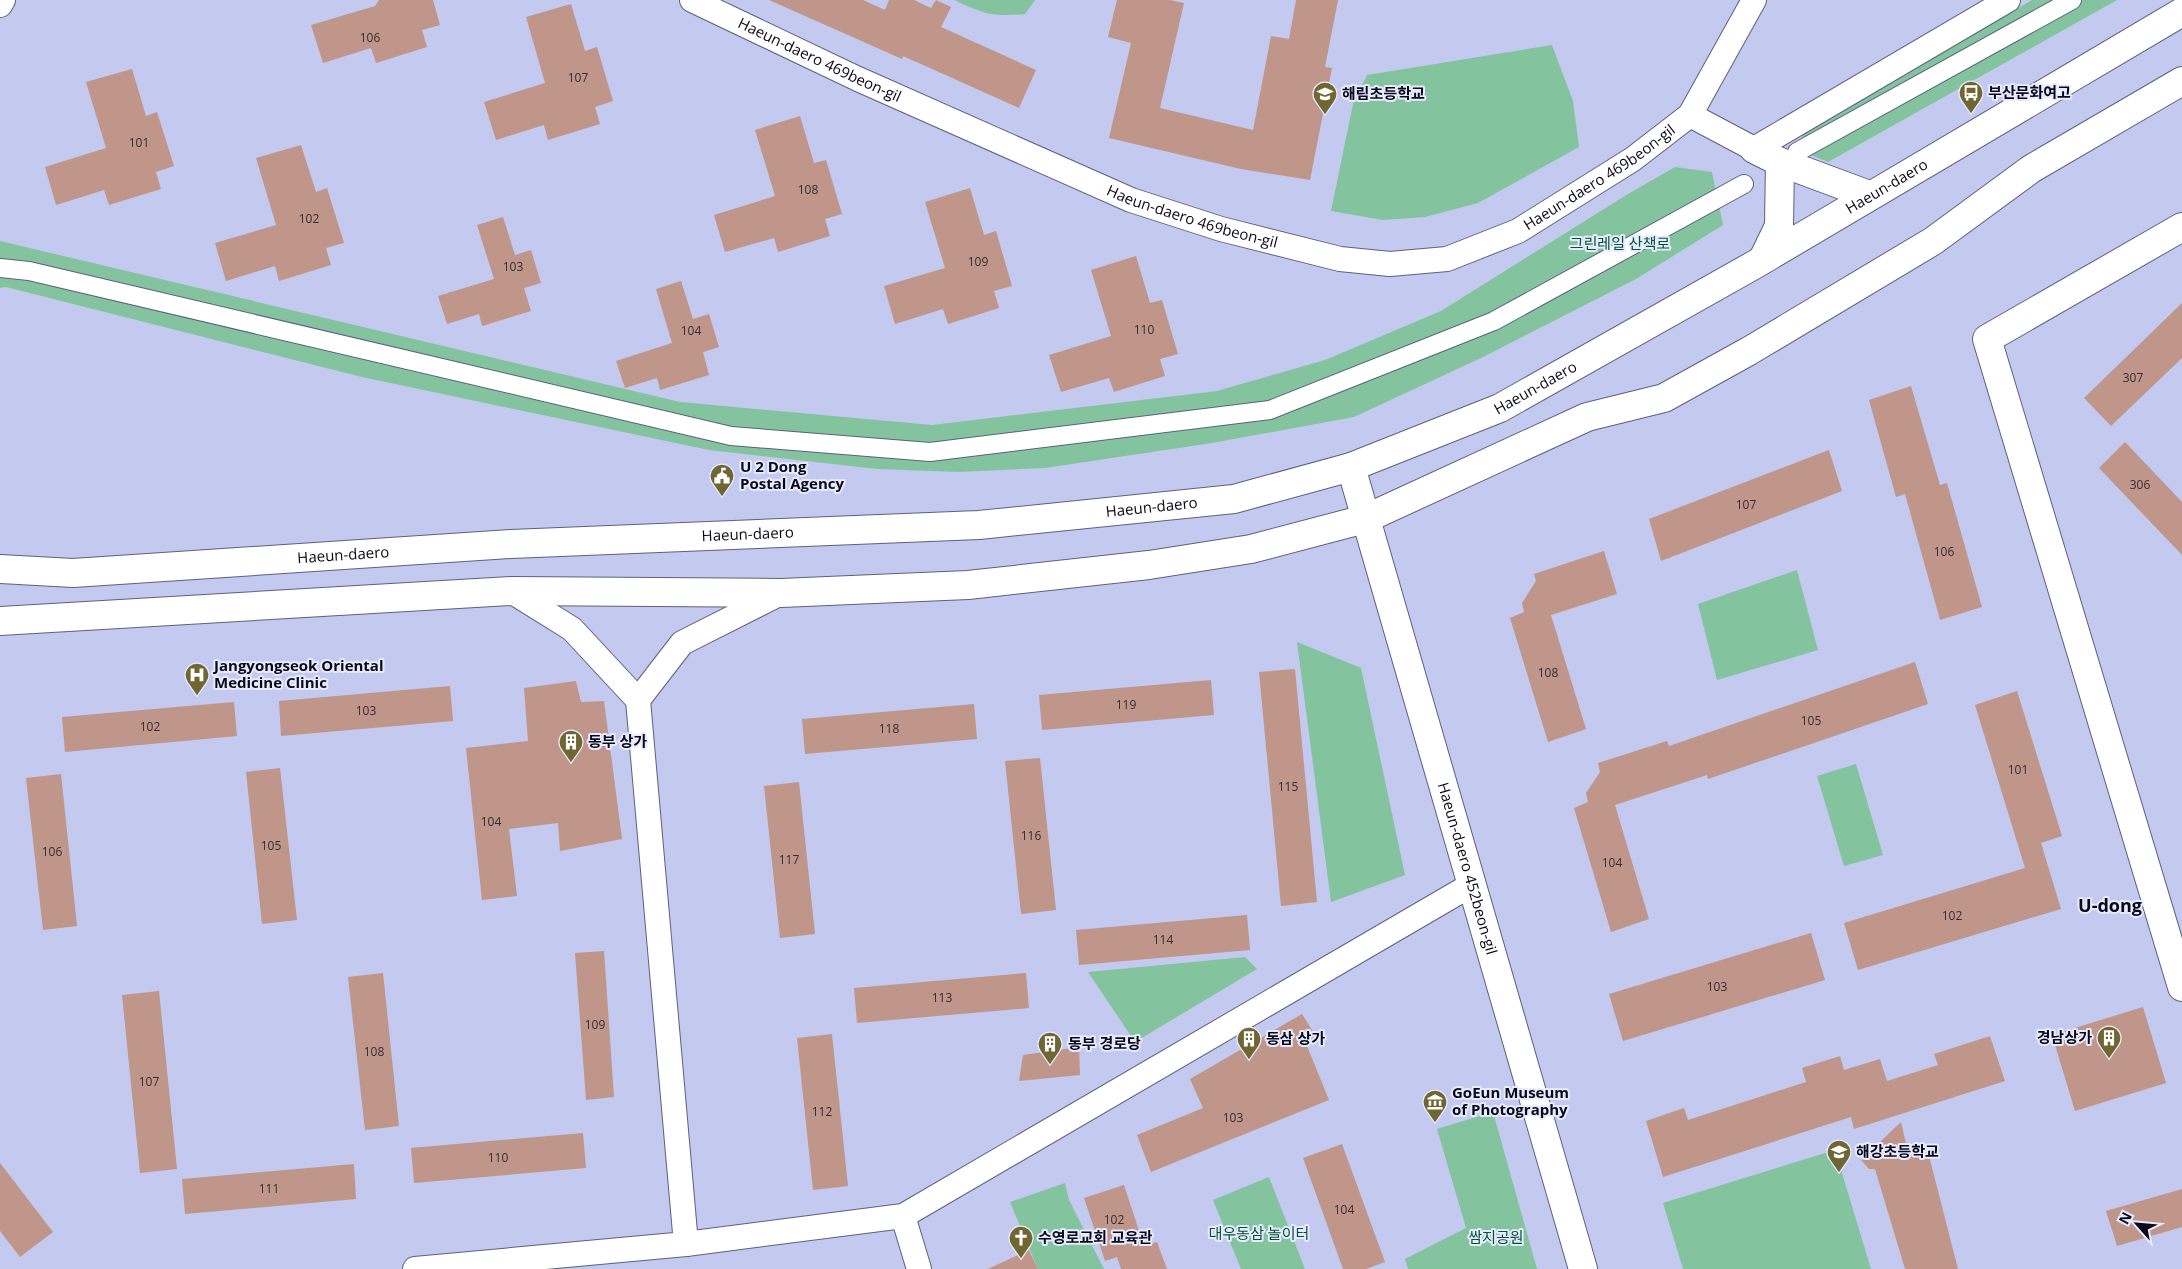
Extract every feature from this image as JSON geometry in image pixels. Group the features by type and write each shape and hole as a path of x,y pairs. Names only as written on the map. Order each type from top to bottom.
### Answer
{"main road":[{"name":"Haeun-daero","path":"0,569 73,573 501,545 979,525 1234,499 1351,467 1500,408 1763,259 2182,12"},
{"path":"0,621 511,591 781,593 968,585 1149,565 1252,550 1365,519 1587,417 1664,398 1749,351 1933,241 2031,169 2182,81"},
{"path":"1754,149 1789,157 1869,195"},
{"path":"1763,259 1779,226 1789,157"},
{"path":"2182,228 1987,339 2182,987"},
{"name":"Haeun-daero 452beon-gil","path":"1351,467 1583,1269"}],"street":[{"path":"0,5 3,0"},
{"name":"Haeun-daero 469beon-gil","path":"692,0 858,78 1131,200 1221,230 1340,259 1390,264 1447,259 1518,232 1633,159 1690,115"},
{"path":"1754,0 1690,115 1754,149 2008,0"},
{"path":"1789,157 2072,0"},
{"path":"0,268 29,271 730,436 930,452 1270,410 1494,320 1744,184"},
{"path":"511,591 572,629 638,700 686,1244"},
{"path":"638,700 682,643 781,593"},
{"path":"415,1269 686,1244 903,1216 1471,885"},
{"path":"903,1216 920,1269"}],"green space":[{"path":"954,0 1035,0 1025,14 996,15"},
{"path":"2032,0 2117,0 1828,162 1806,153 1802,134"},
{"path":"1552,45 1573,101 1579,147 1478,203 1425,217 1383,220 1331,211 1353,104 1367,75"},
{"name":"그린레일 산책로","path":"1675,167 1712,172 1723,225 1636,279 1483,357 1354,417 1212,443 1045,468 959,472 877,469 709,450 362,377 6,287 0,288 0,241 680,402 932,425 1217,391 1325,360 1441,311 1628,194"},
{"path":"1797,570 1818,650 1717,680 1698,604"},
{"path":"1297,642 1361,668 1405,875 1331,902"},
{"path":"1856,764 1883,855 1844,866 1817,776"},
{"path":"1245,957 1257,969 1135,1042 1088,972"},
{"name":"쌈지공원","path":"1493,1112 1537,1269 1408,1269 1405,1259 1466,1228 1437,1129"},
{"path":"1835,1150 1871,1269 1683,1269 1663,1203"},
{"name":"대우동삼 놀이터","path":"1269,1177 1305,1269 1241,1269 1213,1200"},
{"path":"1065,1183 1069,1200 1104,1269 1038,1269 1010,1202"}],"building":[{"path":"379,0 433,0 440,25 422,30 427,47 376,63 371,48 323,63 311,25 375,6"},
{"path":"769,0 863,0 885,10 889,0 914,0 931,8 936,0 951,7 941,27 1036,70 1019,108 903,56 902,59"},
{"path":"1117,0 1170,0 1184,3 1160,108 1253,130 1271,36 1289,39 1296,0 1338,0 1325,67 1332,68 1310,180 1241,169 1109,138 1131,43 1108,37"},
{"path":"571,4 585,51 597,47 613,101 595,107 600,124 548,140 544,125 496,140 484,102 545,83 526,17"},
{"path":"132,69 146,116 157,112 174,166 156,172 161,189 109,205 104,190 56,205 45,167 106,148 86,82"},
{"path":"800,116 814,163 826,160 842,214 825,219 830,236 778,252 774,238 725,252 714,215 775,196 755,130"},
{"path":"301,145 316,192 327,188 344,243 326,248 331,265 279,281 275,266 226,281 215,243 276,225 256,158"},
{"path":"970,188 984,235 996,231 1012,286 994,291 999,308 948,324 943,309 895,324 884,286 945,268 925,202"},
{"path":"503,217 515,255 531,250 541,283 524,288 531,311 482,326 479,314 447,324 438,296 494,279 477,225"},
{"path":"1136,256 1150,303 1162,300 1178,354 1160,359 1165,376 1114,392 1109,378 1061,392 1049,355 1111,336 1091,270"},
{"path":"681,281 693,319 709,314 719,347 703,352 709,375 660,390 657,378 625,388 616,361 672,343 656,289"},
{"path":"2182,303 2182,358 2111,426 2084,398"},
{"path":"1911,386 1940,485 1947,483 1982,607 1940,620 1905,494 1896,497 1869,400"},
{"path":"2125,442 2182,502 2182,555 2099,468"},
{"path":"1829,450 1842,491 1661,561 1649,519"},
{"path":"1604,551 1617,594 1551,615 1586,729 1548,742 1510,618 1524,612 1522,603 1536,581 1534,574"},
{"path":"1915,662 1928,704 1708,779 1707,775 1615,805 1649,919 1611,932 1574,808 1588,802 1586,793 1600,772 1598,763 1667,741 1669,746"},
{"path":"1295,669 1317,902 1281,906 1259,672"},
{"path":"1211,680 1214,715 1042,730 1039,695"},
{"name":"동부 상가","path":"576,681 581,702 604,701 622,839 560,851 558,823 509,829 517,896 482,900 466,748 528,741 524,688"},
{"path":"450,686 453,721 281,736 279,701"},
{"path":"2017,691 2062,836 2041,843 2061,909 1858,970 1844,923 2025,868 1975,705"},
{"path":"234,702 237,736 65,752 62,717"},
{"path":"974,704 977,739 805,754 802,719"},
{"path":"1040,758 1056,910 1021,914 1005,761"},
{"path":"280,768 297,920 262,924 246,772"},
{"path":"61,774 77,926 43,930 26,778"},
{"path":"799,782 815,934 780,938 764,786"},
{"path":"1247,915 1250,950 1079,965 1076,930"},
{"path":"1811,933 1825,980 1623,1041 1609,994"},
{"path":"604,951 614,1097 586,1100 575,953"},
{"path":"383,973 399,1126 365,1130 348,977"},
{"path":"1026,973 1029,1008 857,1023 854,988"},
{"path":"159,991 177,1169 140,1173 122,995"},
{"name":"경남상가","path":"2143,1007 2166,1083 2075,1111 2052,1035"},
{"path":"1302,1014 1319,1041 1307,1046 1329,1100 1151,1172 1137,1135 1203,1108 1190,1079"},
{"path":"832,1034 848,1186 813,1190 797,1038"},
{"path":"1990,1036 2005,1081 1854,1129 1851,1117 1663,1177 1646,1121 1684,1108 1688,1120 1806,1082 1802,1068 1840,1056 1844,1070 1880,1059 1887,1081 1938,1065 1934,1054"},
{"name":"동부 경로당","path":"1079,1047 1080,1075 1019,1081 1023,1055"},
{"path":"1901,1122 1909,1157 1928,1152 1958,1269 1905,1269 1875,1169 1869,1169 1861,1160"},
{"path":"583,1133 586,1168 414,1183 411,1148"},
{"path":"1342,1144 1385,1262 1366,1269 1343,1269 1303,1158"},
{"path":"0,1163 53,1232 20,1257 0,1231"},
{"path":"354,1164 356,1199 185,1214 182,1179"},
{"path":"1124,1185 1144,1246 1157,1242 1167,1269 1121,1269 1117,1257 1105,1261 1084,1198"},
{"path":"2182,1189 2182,1227 2117,1246 2106,1211"},
{"name":"수영로교회 교육관","path":"1029,1250 1038,1269 988,1269"}],"place":[{"name":"부산문화여고","path":"1971,114"},
{"name":"해림초등학교","path":"1325,115"},
{"name":"U 2 Dong Postal Agency","path":"722,497"},
{"name":"Jangyongseok Oriental Medicine Clinic","path":"197,696"},
{"name":"동부 상가","path":"571,763"},
{"name":"경남상가","path":"2109,1059"},
{"name":"동삼 상가","path":"1249,1060"},
{"name":"동부 경로당","path":"1050,1065"},
{"name":"GoEun Museum of Photography","path":"1435,1123"},
{"name":"해강초등학교","path":"1839,1173"},
{"name":"수영로교회 교육관","path":"1021,1259"}],"district":[{"name":"U-dong","path":"2110,906"}]}
